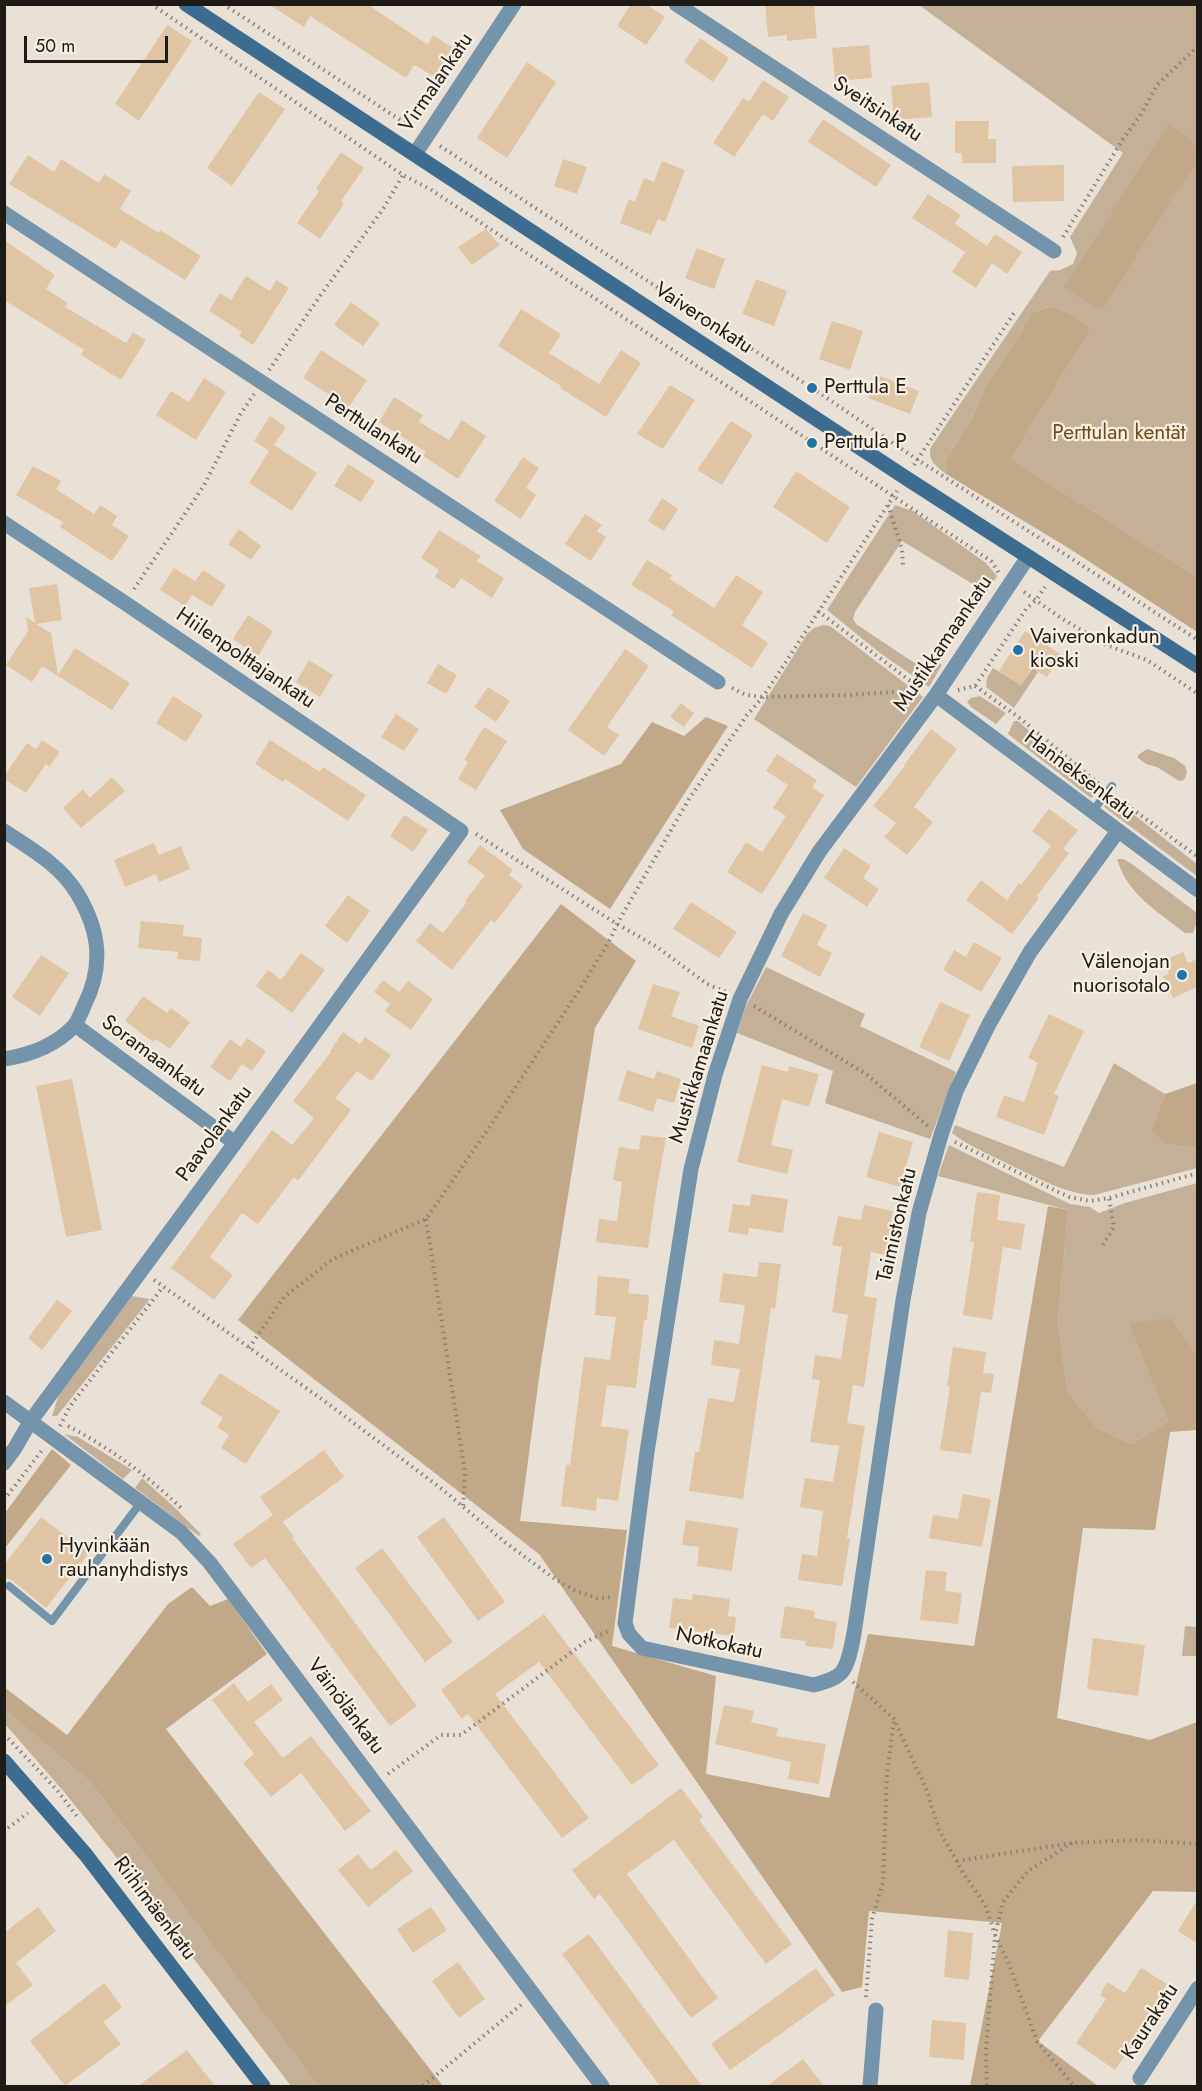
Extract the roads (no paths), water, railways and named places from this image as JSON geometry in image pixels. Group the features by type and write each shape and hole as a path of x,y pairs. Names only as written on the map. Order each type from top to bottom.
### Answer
{"main road":[{"name":"Vaiveronkatu","path":"186,4 1197,666"},
{"name":"Riihimäenkatu","path":"4,1761 86,1855 263,2086"}],"street":[{"name":"Virmalankatu","path":"415,154 514,4"},
{"name":"Sveitsinkatu","path":"676,4 1054,251"},
{"name":"Perttulankatu","path":"4,213 718,682"},
{"name":"Hiilenpolttajankatu","path":"4,523 461,831"},
{"name":"Mustikkamaankatu","path":"625,1623 647,1452 692,1169 715,1075 740,999 781,914 819,852 936,696 1028,557"},
{"name":"Hanneksenkatu","path":"936,696 1197,890"},
{"path":"4,831 44,857 60,871 76,892 90,918 98,949 96,973 88,998 75,1025 50,1045 22,1056 4,1059"},
{"name":"Paavolankatu","path":"4,1463 30,1422 461,831"},
{"name":"Taimistonkatu","path":"842,1672 849,1655 858,1606 903,1300 919,1213 941,1135 956,1091 989,1024 1030,952 1118,831"},
{"name":"Soramaankatu","path":"75,1025 235,1143"},
{"name":"Väinölänkatu","path":"4,1402 180,1532 210,1563 602,2086"},
{"name":"Notkokatu","path":"625,1623 629,1634 642,1648 676,1656 814,1685 831,1680 842,1672"},
{"name":"Kaurakatu","path":"1140,2078 1197,1988"},
{"path":"870,2086 876,2010"}],"lane":[{"path":"1092,812 1112,786"},
{"path":"9,1586 52,1622 141,1502"}],"place":[{"name":"Perttula E","path":"812,388"},
{"name":"Perttula P","path":"812,443"},
{"name":"Vaiveronkadun kioski","path":"1018,650"},
{"name":"Välenojan nuorisotalo","path":"1182,975"},
{"name":"Hyvinkään rauhanyhdistys","path":"47,1559"}],"park label":[{"name":"Perttulan kentät","path":"1119,434"}]}
